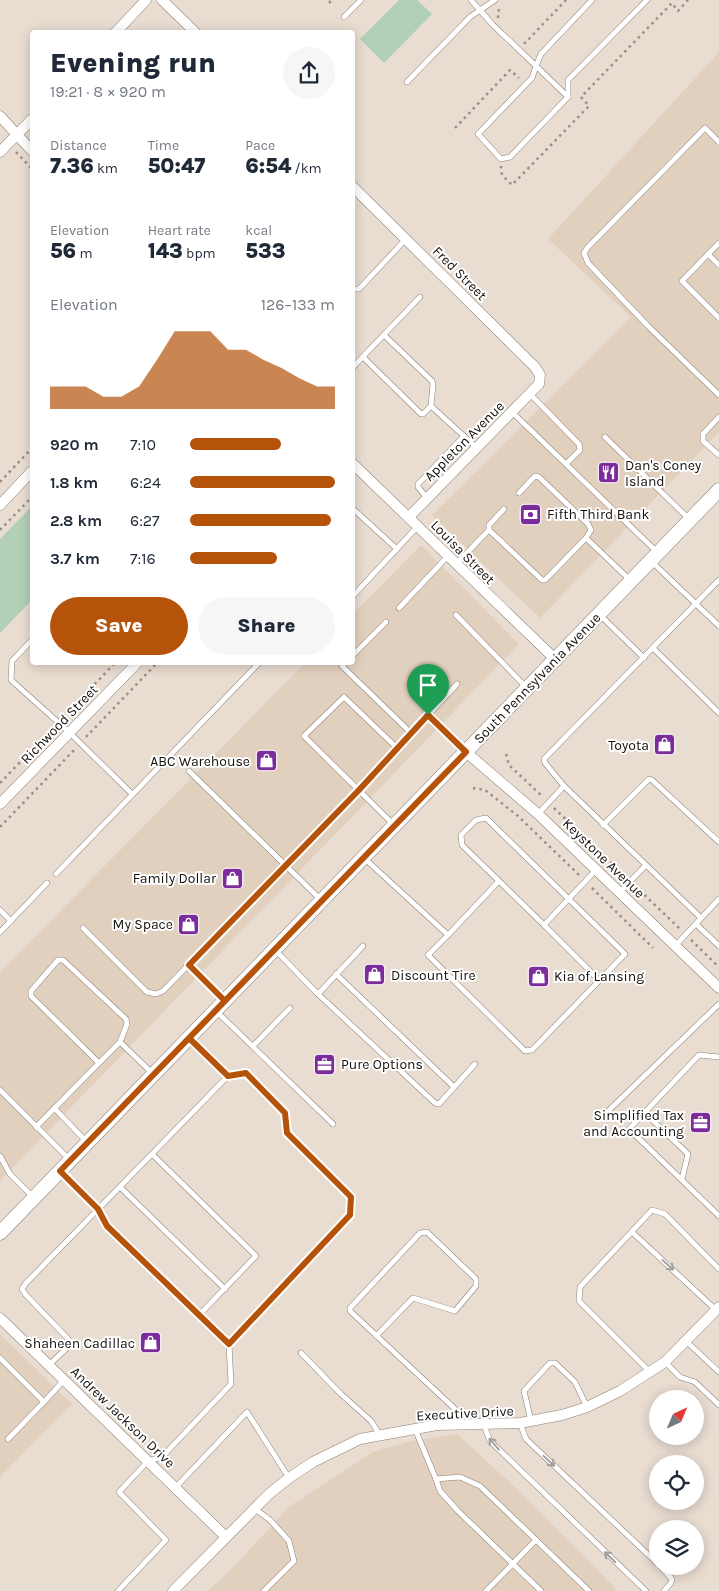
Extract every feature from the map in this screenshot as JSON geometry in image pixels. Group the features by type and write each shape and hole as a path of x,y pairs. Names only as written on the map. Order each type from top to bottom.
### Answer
{"main road":[{"name":"South Pennsylvania Avenue","path":"0,1234 719,490"}],"street":[{"path":"118,30 146,0"},
{"path":"162,0 193,30"},
{"path":"0,116 30,149"},
{"path":"0,152 30,120"},
{"name":"Fred Street","path":"355,189 536,367 540,375 539,384"},
{"name":"Appleton Avenue","path":"409,517 539,384"},
{"name":"Louisa Street","path":"355,466 555,659"},
{"path":"0,505 30,473"},
{"name":"Richwood Street","path":"0,804 135,665"},
{"name":"Keystone Avenue","path":"466,752 538,814 719,988"},
{"name":"Executive Drive","path":"172,1591 253,1508 289,1478 313,1462 360,1439 457,1424 484,1426 532,1422 562,1415 587,1406 620,1391 665,1362 717,1309"},
{"name":"Andrew Jackson Drive","path":"0,1318 226,1537"}],"lane":[{"path":"344,17 361,0"},
{"path":"471,0 493,25 568,97"},
{"path":"407,82 470,17 495,0"},
{"path":"592,0 541,54 532,78 478,134 501,159 510,157 568,97 568,80 647,0"},
{"path":"719,142 705,128 584,253 588,263 719,395"},
{"path":"355,289 359,289 406,238"},
{"path":"719,243 682,281 719,318"},
{"path":"708,254 719,265"},
{"path":"355,365 420,297"},
{"path":"363,357 421,414 431,406 432,381 384,335"},
{"path":"530,394 579,444 580,450 566,464"},
{"path":"431,406 477,448"},
{"path":"512,412 566,464 696,604 719,626"},
{"path":"719,418 703,434 702,438 719,455"},
{"path":"427,498 418,487 418,484 464,436"},
{"path":"604,437 690,520"},
{"path":"489,530 542,580 545,580 586,538 591,530 588,524 540,477 536,476 519,493"},
{"path":"456,565 489,530 489,525 504,509"},
{"path":"355,511 397,549"},
{"path":"355,595 418,526"},
{"path":"586,538 631,581"},
{"path":"399,608 448,556"},
{"path":"701,918 564,786 545,763 544,759 719,580"},
{"path":"599,614 644,658"},
{"path":"456,615 528,688"},
{"path":"355,653 386,622"},
{"path":"30,642 12,661 11,680 70,732 132,794"},
{"path":"653,648 719,713"},
{"path":"251,665 254,668"},
{"path":"56,874 257,665"},
{"path":"343,665 411,732"},
{"path":"83,928 147,992 156,994 163,991 359,790 457,684"},
{"path":"395,826 304,736 344,697 397,748"},
{"path":"428,715 466,752"},
{"path":"189,771 321,900"},
{"path":"603,825 649,778 719,842"},
{"path":"538,814 564,786"},
{"path":"499,881 428,955 525,1051 532,1050 625,954 486,818 476,820 462,835 462,845 499,881 544,925 599,980"},
{"path":"364,857 448,935"},
{"path":"619,893 645,866"},
{"path":"544,925 596,870"},
{"path":"0,932 47,883"},
{"path":"675,946 719,899"},
{"path":"0,910 11,920"},
{"path":"696,924 719,946"},
{"path":"318,994 363,946"},
{"path":"274,950 434,1103 439,1104 475,1064"},
{"path":"36,1127 120,1042 127,1024 126,1018 63,960 58,960 31,991 31,996 99,1063"},
{"path":"189,965 253,1046 333,1124"},
{"path":"336,974 454,1087"},
{"path":"603,1116 719,1004"},
{"path":"253,1046 290,1008"},
{"path":"189,1038 228,1076"},
{"path":"120,1042 154,1075"},
{"path":"719,1057 700,1055 629,1129 719,1216"},
{"path":"49,1365 72,1343 26,1296 22,1289 26,1283 228,1076 246,1073 285,1113 287,1133 351,1197 351,1210 350,1215 229,1344"},
{"path":"0,1090 36,1127 98,1209 107,1226 229,1344 231,1384 162,1458 148,1462 119,1492 166,1540 118,1591"},
{"path":"54,1108 88,1142"},
{"path":"645,1113 688,1154 682,1179"},
{"path":"152,1154 256,1256 199,1315"},
{"path":"0,1156 10,1174 34,1198"},
{"path":"120,1187 225,1289"},
{"path":"651,1372 579,1301 580,1287 652,1210 665,1214 719,1269"},
{"path":"376,1336 413,1298 455,1311 476,1286 476,1279 427,1232 420,1233 350,1306 350,1311 376,1336 454,1408 457,1424"},
{"path":"632,1232 717,1309"},
{"path":"686,1341 719,1372"},
{"path":"301,1353 341,1394 371,1420 380,1435"},
{"path":"0,1358 44,1402"},
{"path":"665,1362 680,1377 695,1382 719,1405"},
{"path":"532,1422 524,1391 550,1363 555,1363 575,1382 587,1406"},
{"path":"8,1438 64,1380"},
{"path":"175,1488 247,1412 289,1478"},
{"path":"520,1423 526,1439 649,1556"},
{"path":"484,1426 490,1440 646,1591"},
{"path":"415,1429 440,1491 540,1591"},
{"path":"436,1479 460,1478 480,1486 589,1591"},
{"path":"253,1508 270,1520 289,1541 294,1561 264,1591"},
{"path":"486,1591 536,1540"},
{"path":"664,1591 672,1583 669,1575"}],"path":[{"path":"329,3 332,0"},
{"path":"495,0 500,8 498,19"},
{"path":"518,37 525,43 566,0"},
{"path":"501,159 502,175 512,184 589,106 582,97 672,4 678,10 688,0"},
{"path":"455,128 510,70 526,84"},
{"path":"16,152 30,167"},
{"path":"0,482 30,450"},
{"path":"0,530 30,498"},
{"path":"506,754 509,765 719,967"},
{"path":"473,788 485,790 518,816 653,948"}],"shaded area":[{"path":"719,52 719,432 540,618 432,515 631,317 548,239"},
{"path":"421,545 519,644 0,1181 0,972 303,665 355,665 355,612"},
{"path":"0,1334 72,1404 0,1477"},
{"path":"457,1434 517,1489 618,1591 208,1591 290,1506 373,1452 411,1441"}],"green space":[{"path":"399,0 417,0 432,14 384,63 360,39"},
{"path":"30,508 30,602 0,633 0,539"}],"place":[{"name":"Dan's Coney Island","path":"609,473"},
{"name":"Fifth Third Bank","path":"531,514"},
{"name":"Toyota","path":"665,745"},
{"name":"ABC Warehouse","path":"266,761"},
{"name":"Family Dollar","path":"232,878"},
{"name":"My Space","path":"189,924"},
{"name":"Discount Tire","path":"375,975"},
{"name":"Kia of Lansing","path":"538,976"},
{"name":"Pure Options","path":"325,1064"},
{"name":"Simplified Tax and Accounting","path":"700,1123"},
{"name":"Shaheen Cadillac","path":"151,1343"}],"route":[{"path":"428,715 359,790 189,965 225,1001 70,1160 60,1171 98,1209 107,1226 229,1344 350,1215 351,1197 287,1133 285,1113 246,1073 228,1076 189,1038 274,950 321,900 466,752 428,715"}]}
